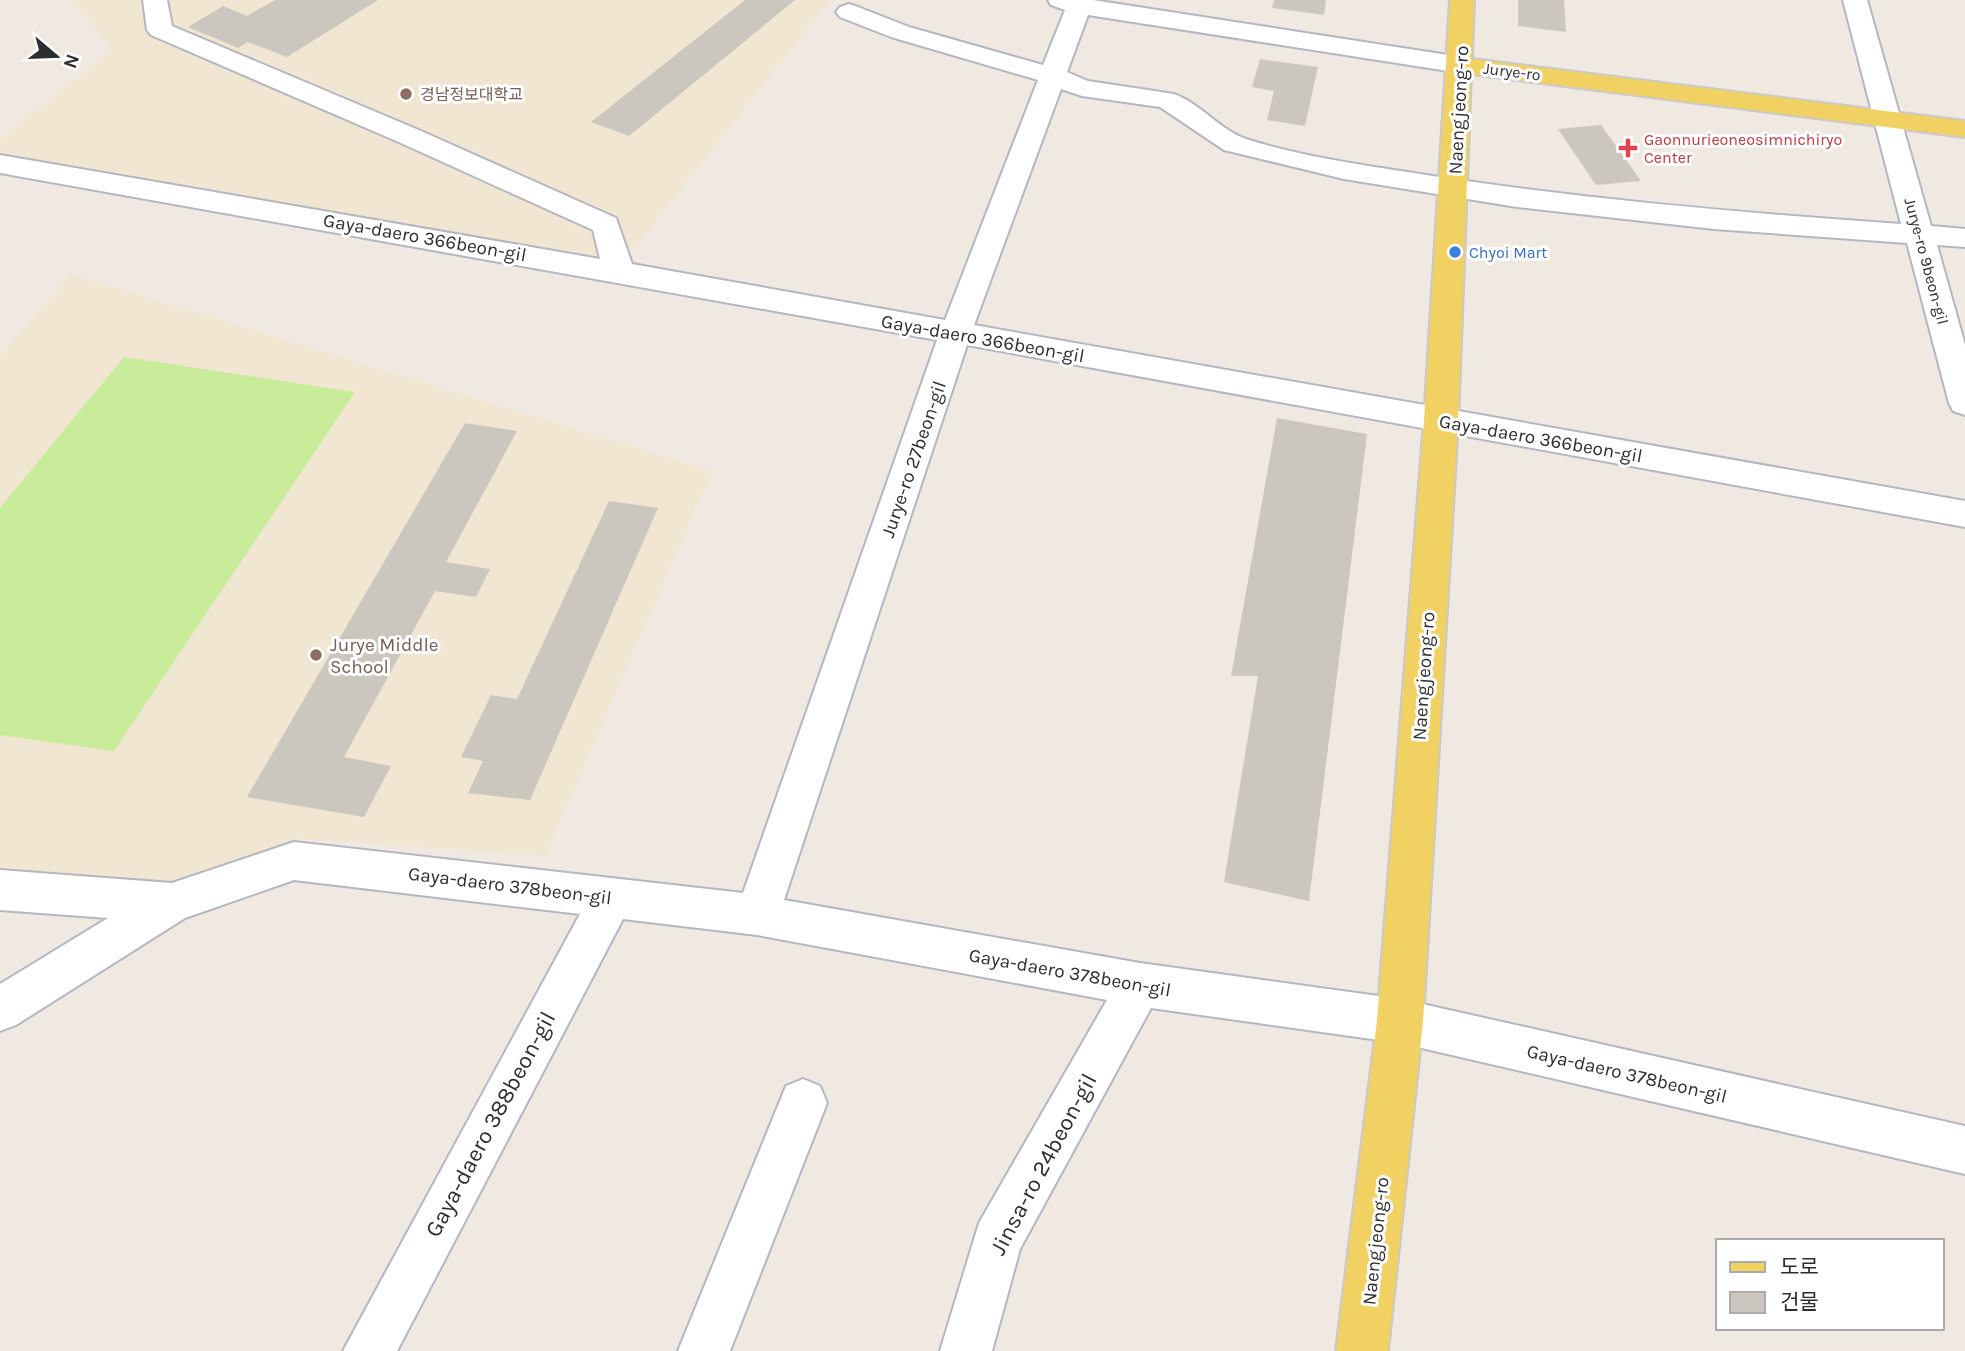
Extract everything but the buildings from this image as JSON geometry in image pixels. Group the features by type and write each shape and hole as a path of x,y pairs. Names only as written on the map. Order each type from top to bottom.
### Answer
{"main road":[{"name":"Naengjeong-ro","path":"1363,1351 1400,1021 1441,421 1461,65 1462,0"},
{"name":"Jurye-ro","path":"1461,65 1965,129"}],"street":[{"path":"155,0 160,30 606,225 618,270"},
{"name":"Jurye-ro 9beon-gil","path":"1855,0 1965,403"},
{"name":"Jurye-ro","path":"1074,2 1461,65"},
{"name":"Jurye-ro 27beon-gil","path":"757,915 956,334 1053,76 1074,2"},
{"path":"849,12 900,32 1053,76 1082,88 1147,96 1176,104 1222,137 1251,149 1343,170 1517,198 1714,220 1920,237 1965,238"},
{"name":"Gaya-daero 366beon-gil","path":"0,164 618,270 956,334 1965,514"},
{"name":"Gaya-daero 378beon-gil","path":"0,1009 172,903 294,861 757,915 1140,985 1400,1021 1965,1150"},
{"name":"Gaya-daero 378beon-gil","path":"0,890 172,903"},
{"name":"Gaya-daero 388beon-gil","path":"369,1351 612,897"},
{"name":"Jinsa-ro 24beon-gil","path":"966,1351 997,1241 1140,985"},
{"path":"705,1351 803,1103"}],"shaded area":[{"name":"경남정보대학교","path":"70,0 830,0 618,270 0,164 0,139 113,49"},
{"name":"Jurye Middle School","path":"71,274 712,471 545,856 299,839 172,903 0,890 0,356"}],"green space":[{"path":"124,357 355,392 114,751 0,735 0,508"}],"place":[{"name":"경남정보대학교","path":"406,94"},
{"name":"Gaonnurieoneosimnichiryo Center","path":"1628,148"},
{"name":"Chyoi Mart","path":"1455,252"},
{"name":"Jurye Middle School","path":"316,655"}]}
